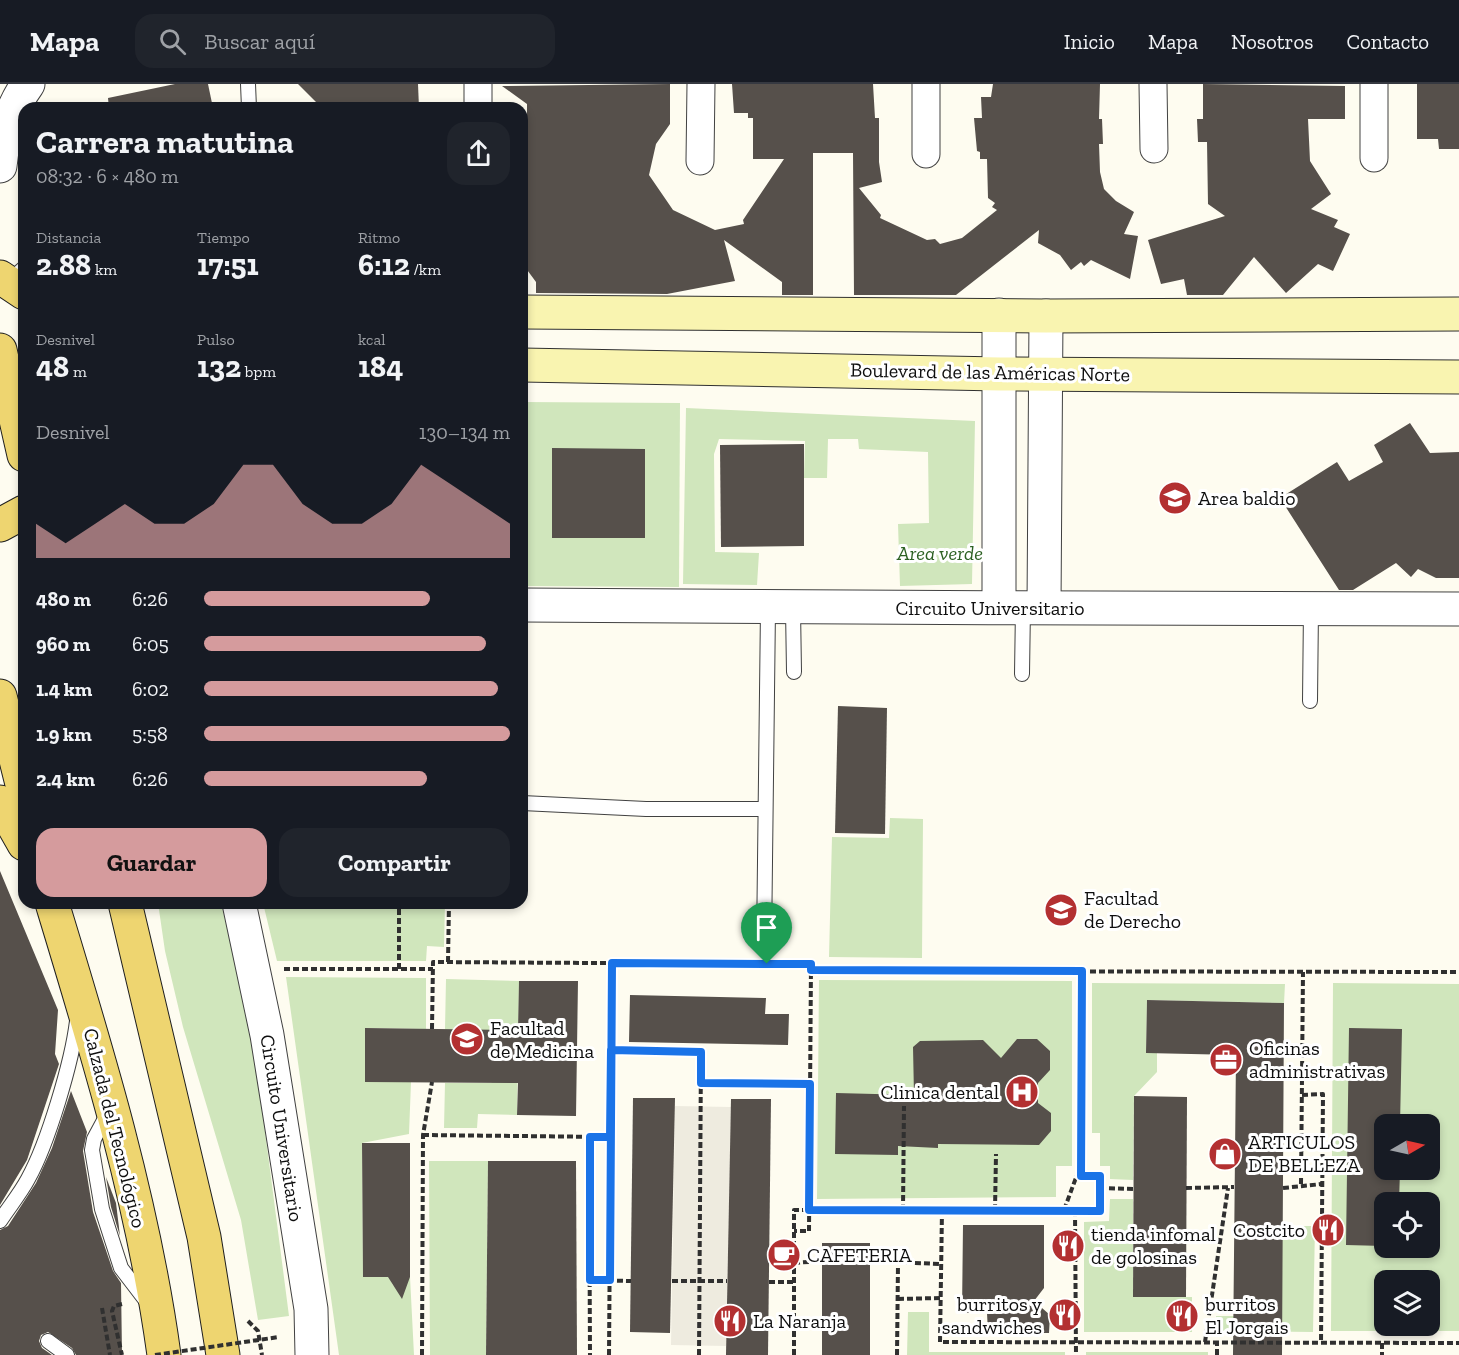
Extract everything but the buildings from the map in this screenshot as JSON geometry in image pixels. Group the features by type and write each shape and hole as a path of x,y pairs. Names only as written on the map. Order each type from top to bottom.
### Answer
{"main road":[{"path":"528,312 1046,316 1459,314"},
{"path":"0,350 18,452"},
{"name":"Boulevard de las Américas Norte","path":"528,365 1000,374 1459,377"},
{"path":"0,525 18,515"},
{"path":"0,696 18,768"},
{"path":"0,802 18,834"},
{"name":"Calzada del Tecnológico","path":"54,909 81,999 131,1185 159,1316 164,1355"},
{"path":"127,909 204,1237 223,1355"}],"street":[{"path":"0,166 4,139 21,93 28,84"},
{"path":"478,84 478,102"},
{"path":"700,161 701,84"},
{"path":"926,84 926,154"},
{"path":"1153,84 1154,149"},
{"path":"1374,84 1374,158"},
{"path":"999,315 1000,374 1022,607"},
{"path":"1022,607 1046,374 1046,316"},
{"name":"Circuito Universitario","path":"528,605 781,608 1459,609"},
{"name":"Circuito Universitario","path":"240,909 267,1035 311,1309 312,1355"}],"lane":[{"path":"248,84 249,102"},
{"path":"1022,607 1022,674"},
{"path":"781,608 794,672"},
{"path":"764,946 765,809 781,608"},
{"path":"1310,701 1311,608"},
{"path":"528,803 646,808 765,809"},
{"path":"0,1221 28,1180 42,1149 75,1036 81,999"},
{"path":"48,1341 66,1355"}],"path":[{"path":"399,909 399,969"},
{"path":"448,962 449,909"},
{"path":"432,1029 433,962 757,964"},
{"path":"609,1355 612,963"},
{"path":"767,964 811,964 809,1231 794,1231"},
{"path":"273,969 433,969"},
{"path":"811,970 1459,972"},
{"path":"1081,1176 1082,971"},
{"path":"1301,1184 1303,972"},
{"path":"611,1050 701,1052 699,1355"},
{"path":"422,1355 423,1135 432,1082"},
{"path":"701,1083 810,1084"},
{"path":"1302,1095 1323,1094 1321,1343"},
{"path":"903,1210 904,1106"},
{"path":"423,1135 610,1137"},
{"path":"590,1137 590,1355"},
{"path":"995,1210 996,1154"},
{"path":"794,1355 794,1210 1100,1211 1100,1176 1077,1175 1064,1210"},
{"path":"1283,1188 1301,1184 1322,1184"},
{"path":"1186,1188 1234,1187"},
{"path":"1100,1188 1133,1189"},
{"path":"1205,1342 1228,1188"},
{"path":"942,1210 940,1342 1459,1343"},
{"path":"1075,1211 1076,1355"},
{"path":"794,1263 822,1261"},
{"path":"870,1261 898,1264 941,1264"},
{"path":"897,1355 898,1264"},
{"path":"590,1280 631,1281"},
{"path":"672,1281 728,1281"},
{"path":"769,1282 794,1282"},
{"path":"898,1299 941,1298"},
{"path":"122,1355 112,1311 114,1306 126,1305"},
{"path":"102,1308 110,1355"},
{"path":"245,1317 258,1331 262,1355"},
{"path":"155,1355 279,1337"},
{"path":"1216,1355 1217,1342"},
{"path":"1382,1343 1382,1355"}],"green space":[{"path":"528,402 680,403 679,587 528,586"},
{"name":"Area verde","path":"686,408 975,421 972,584 900,586 898,524 929,523 928,452 859,449 858,439 828,439 827,478 804,478 805,441 719,439 714,454 715,552 759,553 757,585 683,584"},
{"path":"890,818 923,819 922,958 829,957 832,837 889,838"},
{"path":"159,909 222,909 253,1039 289,1316 258,1320 241,1220 183,1027 165,951"},
{"path":"264,909 445,909 444,947 427,946 426,961 277,961"},
{"path":"286,977 426,978 426,1029 366,1028 411,1082 409,1134 362,1143 363,1277 389,1277 393,1285 397,1287 410,1277 414,1355 339,1355"},
{"path":"446,979 519,981 517,1115 478,1114 477,1128 444,1128 445,1083 492,1083 445,1029"},
{"path":"819,980 1072,981 1072,1166 1056,1166 1056,1197 817,1199"},
{"path":"1092,983 1285,984 1284,1003 1147,1000 1146,1053 1157,1053 1157,1072 1134,1096 1133,1180 1110,1179 1110,1166 1100,1166 1100,1133 1092,1133"},
{"path":"1333,983 1459,984 1459,1331 1440,1331 1440,1270 1374,1270 1374,1331 1331,1331"},
{"path":"429,1161 488,1161 486,1355 430,1355"},
{"path":"1110,1199 1133,1199 1133,1297 1192,1297 1192,1332 1084,1332 1084,1222 1109,1221"},
{"path":"1282,1226 1315,1226 1313,1332 1217,1331 1216,1316 1282,1316"},
{"path":"908,1312 929,1312 929,1352 1065,1352 1065,1355 907,1355"},
{"path":"1086,1352 1208,1352 1208,1355 1086,1355"}],"shaded area":[{"path":"675,1106 731,1107 726,1346 671,1345"}],"place":[{"name":"Area baldio","path":"1175,498"},
{"name":"Facultad de Derecho","path":"1061,910"},
{"name":"Facultad de Medicina","path":"467,1039"},
{"name":"Oficinas administrativas","path":"1226,1060"},
{"name":"Clinica dental","path":"1022,1092"},
{"name":"ARTICULOS DE BELLEZA","path":"1225,1154"},
{"name":"Costcito","path":"1328,1230"},
{"name":"tienda infomal de golosinas","path":"1068,1246"},
{"name":"CAFETERIA","path":"784,1255"},
{"name":"burritos y sandwiches","path":"1065,1315"},
{"name":"burritos El Jorgais","path":"1182,1316"},
{"name":"La Naranja","path":"730,1321"}],"route":[{"path":"767,964 612,963 610,1137 610,1280 590,1280 590,1137 610,1137 611,1050 701,1052 701,1083 810,1084 809,1210 1100,1211 1100,1176 1081,1176 1082,971 811,970 811,964 767,964"}]}
